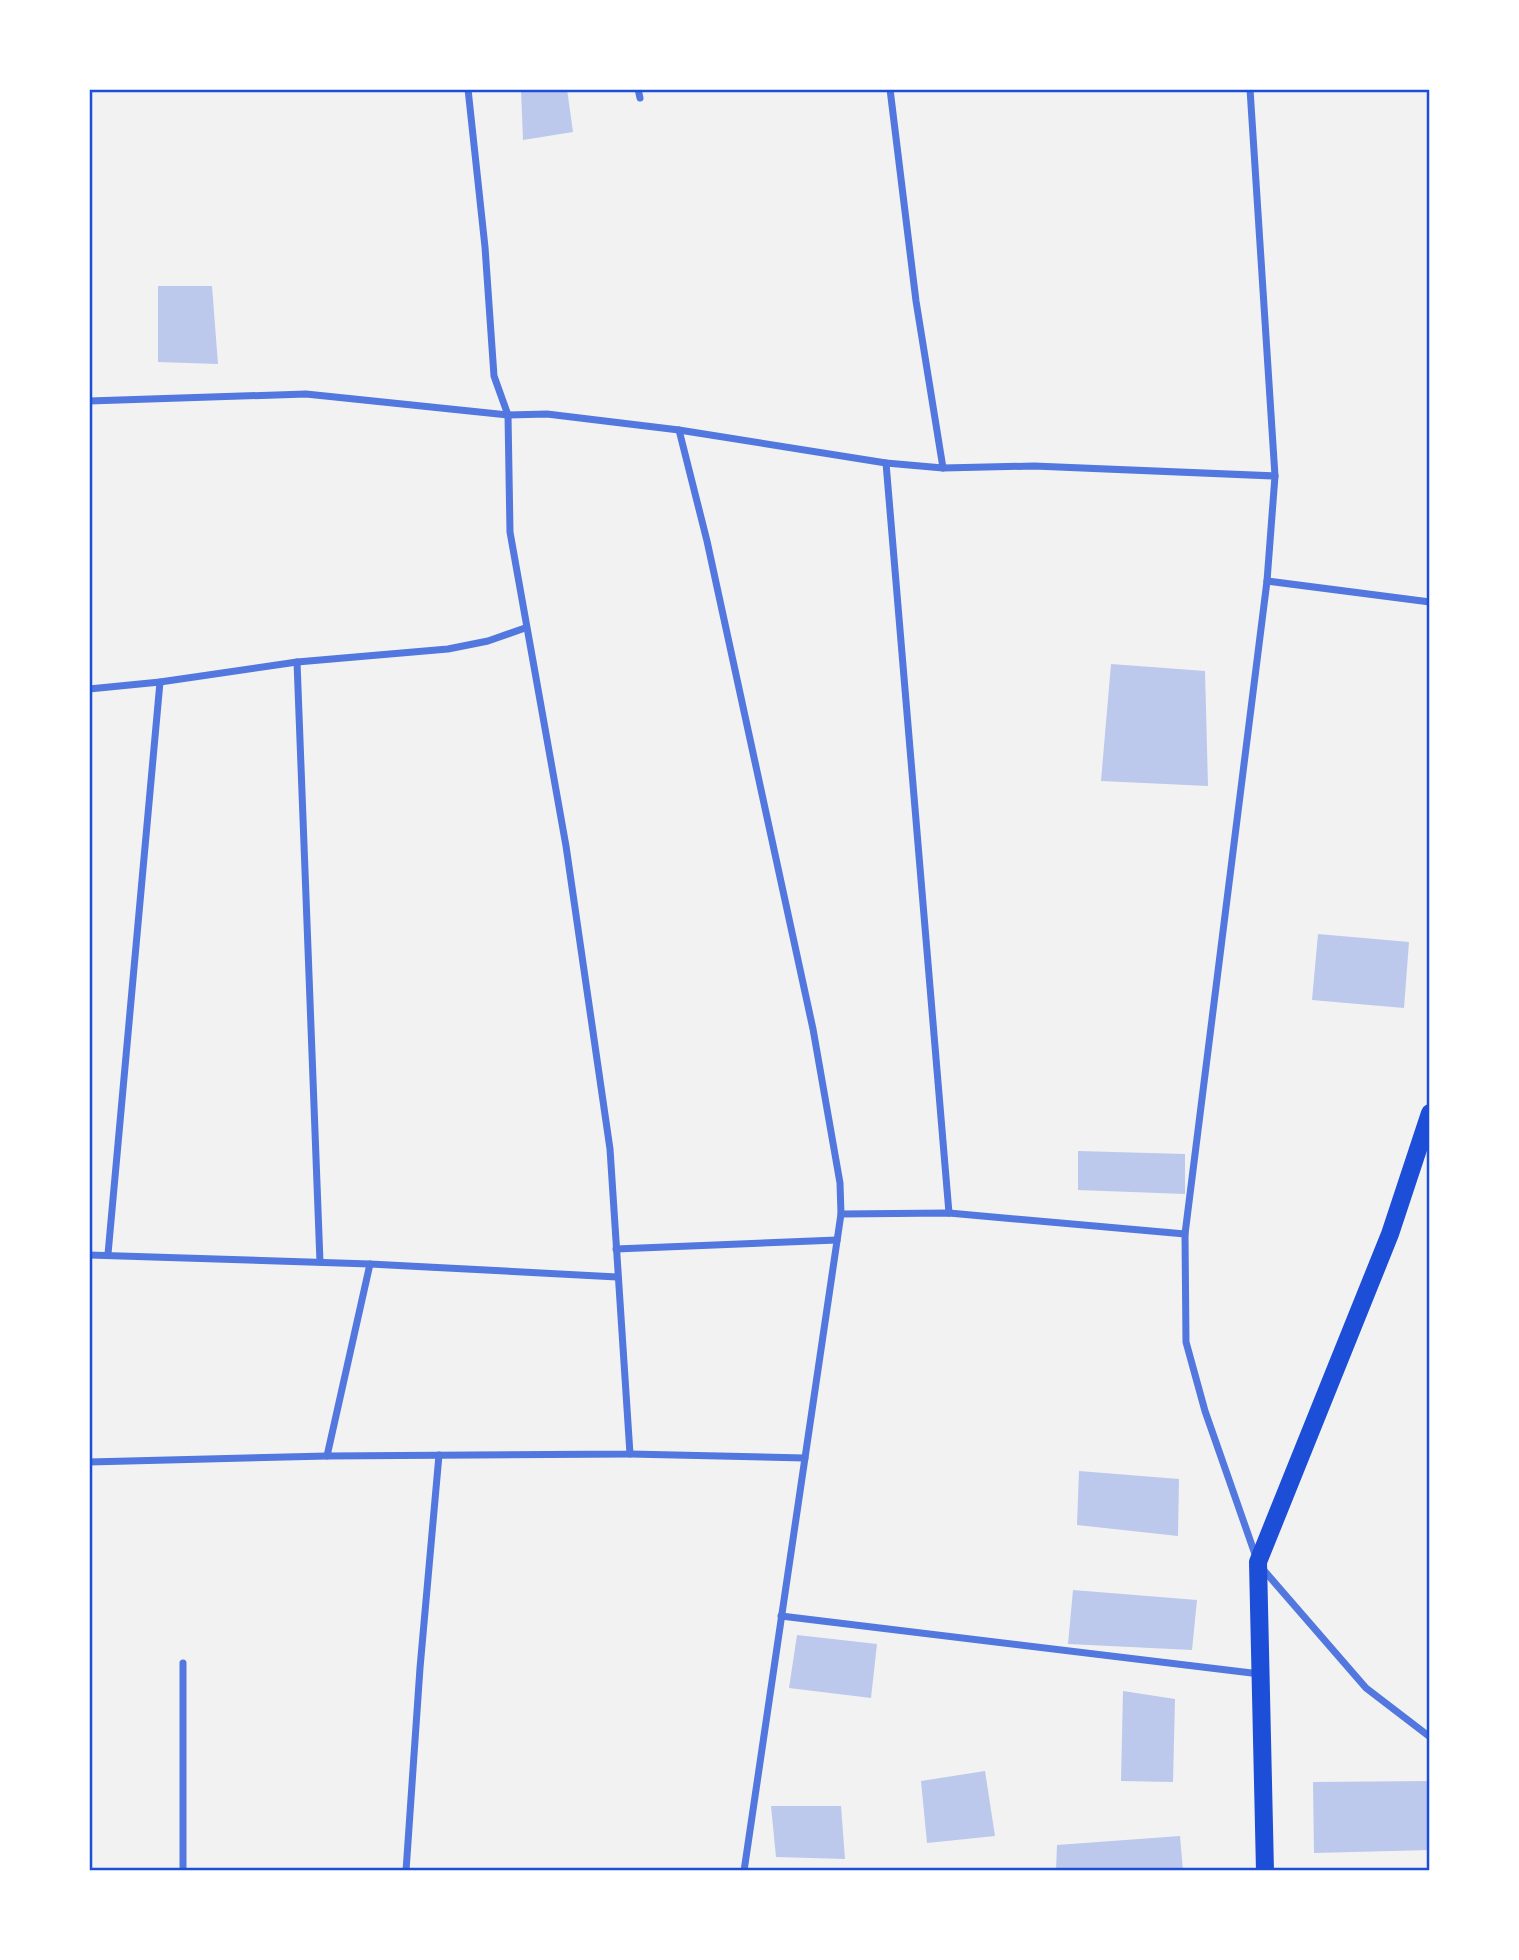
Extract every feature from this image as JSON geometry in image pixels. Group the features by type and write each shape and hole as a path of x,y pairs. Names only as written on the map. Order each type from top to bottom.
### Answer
{"main road":[{"path":"1265,1871 1258,1563 1390,1234 1430,1113"}],"street":[{"path":"468,89 485,247 494,376 508,415 510,532 566,846 610,1149 630,1454"},
{"path":"890,89 916,301 943,468"},
{"path":"1250,89 1275,476 1267,581 1185,1234 1186,1342 1205,1411 1258,1563 1366,1688 1430,1737"},
{"path":"89,401 306,394 508,415 547,414 679,430 886,463 943,468 1034,466 1275,476"},
{"path":"679,430 707,541 813,1030 840,1183 841,1214 744,1871"},
{"path":"886,463 949,1213"},
{"path":"1267,581 1430,602"},
{"path":"89,689 160,682 297,662 448,649 525,628"},
{"path":"297,662 320,1262"},
{"path":"107,1254 160,682"},
{"path":"841,1214 949,1213 1185,1234"},
{"path":"616,1249 837,1240"},
{"path":"89,1255 370,1264 617,1277"},
{"path":"327,1456 370,1264"},
{"path":"89,1462 439,1455 630,1454 805,1458"},
{"path":"406,1871 439,1455"},
{"path":"781,1616 1261,1674"},
{"path":"183,1663 183,1871"}],"building":[{"path":"521,89 567,89 573,132 523,140"},
{"path":"158,286 212,286 218,364 158,362"},
{"path":"1111,664 1205,671 1208,786 1101,781"},
{"path":"1318,934 1409,942 1404,1008 1312,1000"},
{"path":"1078,1151 1185,1154 1185,1194 1078,1190"},
{"path":"1079,1471 1179,1479 1178,1536 1077,1525"},
{"path":"1073,1590 1197,1600 1192,1650 1068,1644"},
{"path":"797,1635 877,1644 871,1698 789,1688"},
{"path":"1123,1691 1175,1699 1173,1782 1121,1781"},
{"path":"985,1771 995,1836 927,1843 921,1781"},
{"path":"1430,1781 1430,1850 1314,1853 1313,1782"},
{"path":"771,1806 841,1806 845,1859 776,1857"},
{"path":"1180,1836 1183,1871 1056,1871 1057,1845"}]}
